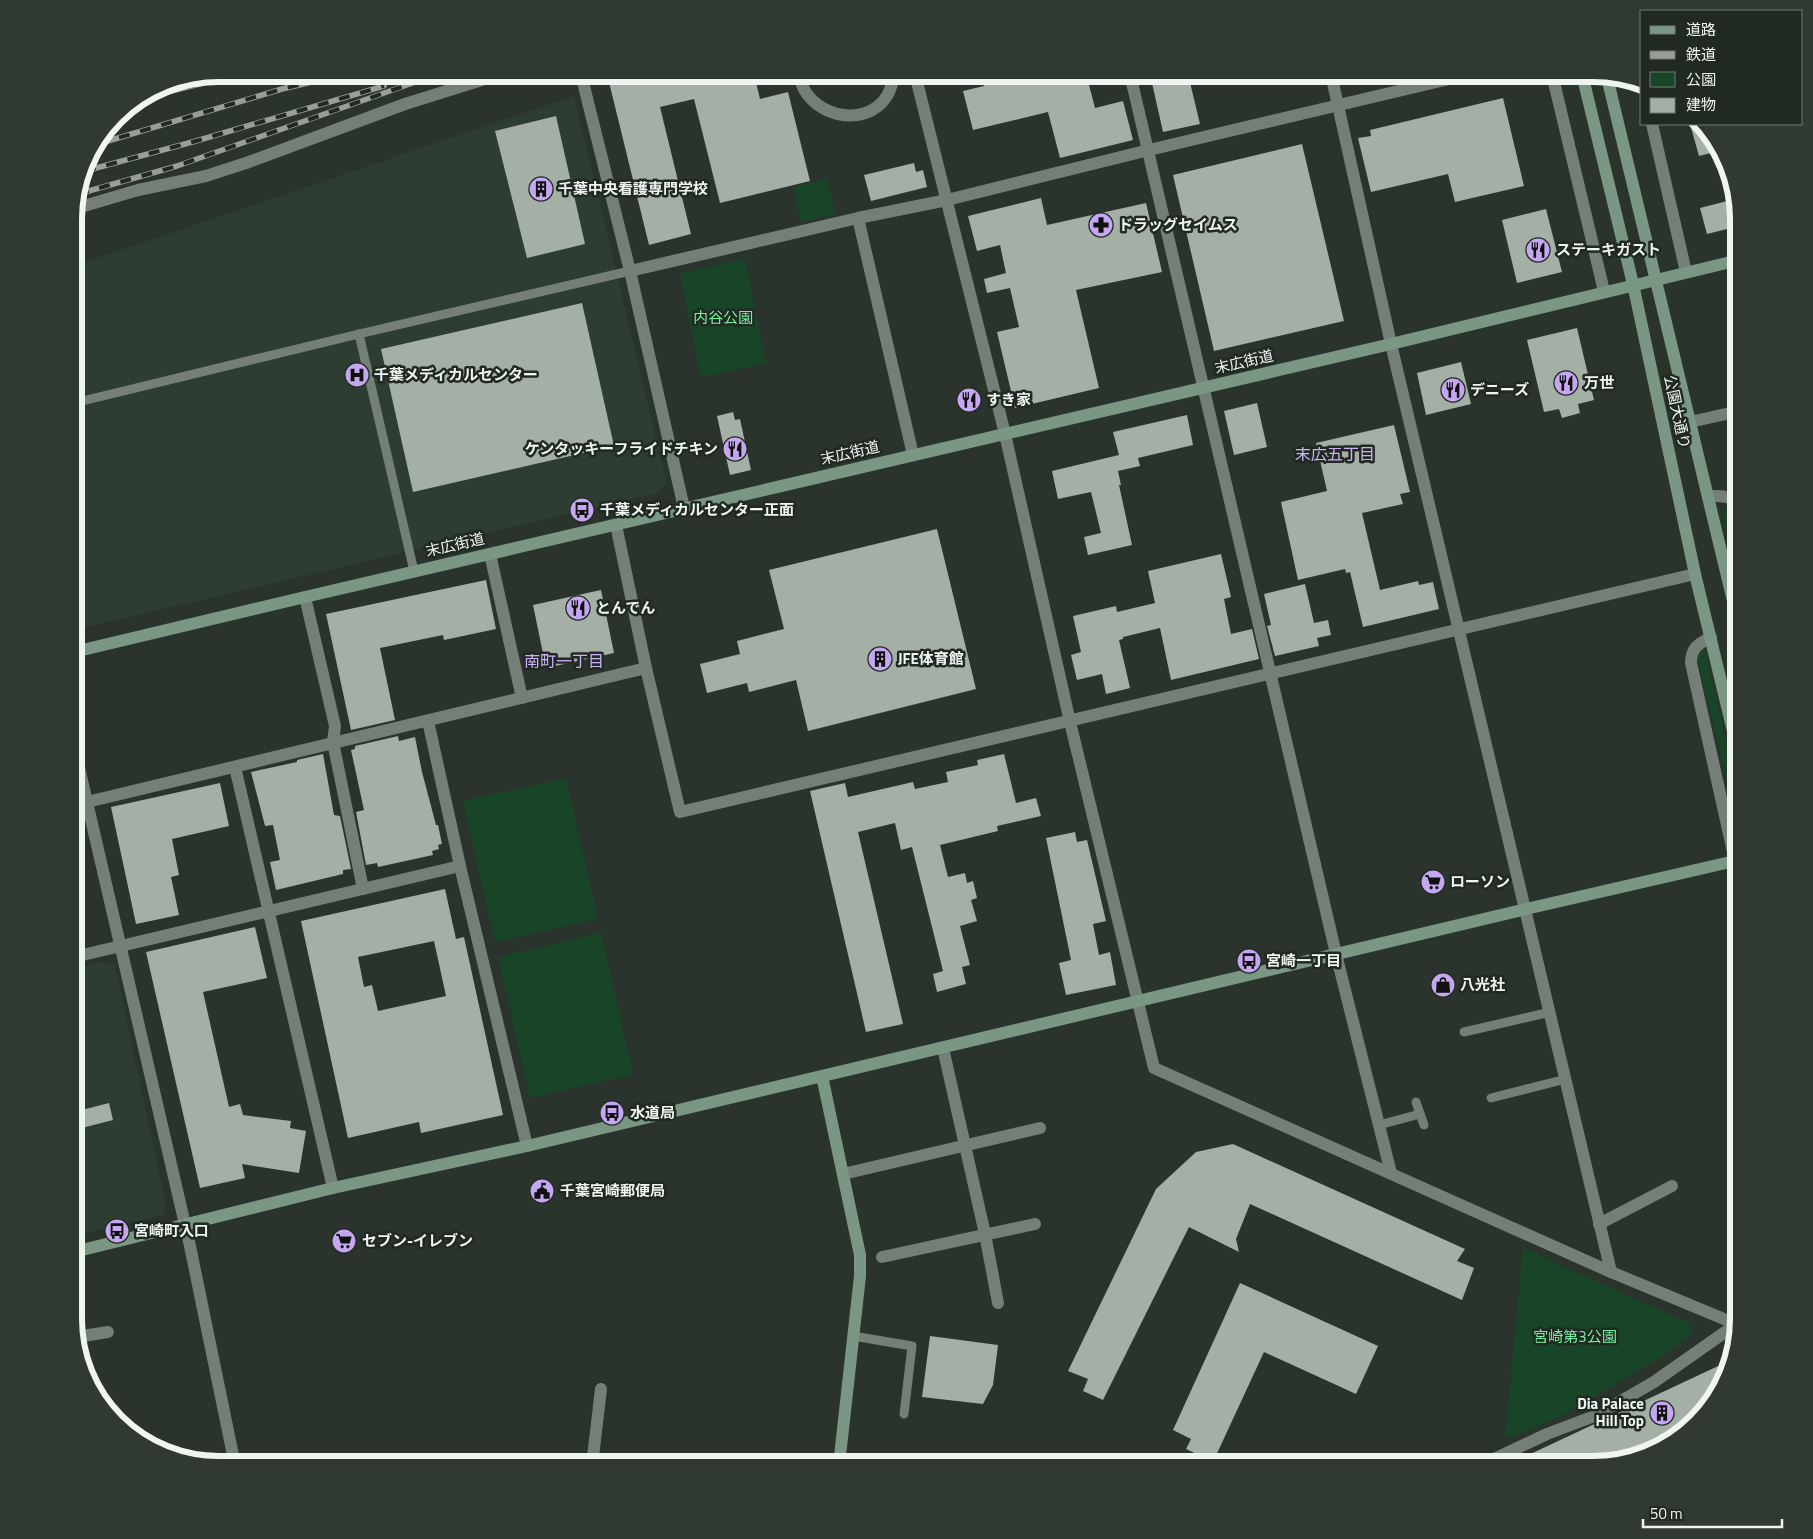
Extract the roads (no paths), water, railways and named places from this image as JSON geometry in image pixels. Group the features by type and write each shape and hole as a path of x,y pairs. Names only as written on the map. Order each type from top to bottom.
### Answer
{"street":[{"path":"917,82 1005,434 1070,722 1154,1068 1611,1272 1730,1322"},
{"path":"1132,82 1336,954 1391,1173"},
{"path":"1333,82 1391,344 1611,1272"},
{"path":"630,271 858,218 947,200 1434,82"},
{"path":"1554,82 1604,291"},
{"name":"公園大通り","path":"1584,82 1633,284 1695,574 1730,718"},
{"path":"84,206 138,190 206,176 404,104 473,83"},
{"path":"583,83 630,271 684,508"},
{"path":"800,83 812,102 828,111 857,115 877,106 887,96 892,83"},
{"name":"公園大通り","path":"1609,84 1730,588"},
{"path":"1652,125 1686,272"},
{"path":"858,218 913,455"},
{"name":"末広街道","path":"83,650 1391,344 1730,262"},
{"path":"1690,422 1730,413"},
{"path":"1708,496 1730,498"},
{"path":"616,524 646,668 680,812 1695,574"},
{"path":"490,554 522,698"},
{"path":"305,597 336,726 333,742 363,889"},
{"path":"1711,637 1696,645 1693,650 1691,663 1730,831"},
{"path":"88,802 646,668"},
{"path":"428,721 460,866 528,1146"},
{"path":"235,767 334,1188"},
{"path":"83,782 185,1225 233,1456"},
{"path":"83,1250 334,1188 528,1146 1526,909 1730,863"},
{"path":"83,955 460,866"},
{"path":"943,1048 985,1234 998,1303"},
{"path":"822,1076 860,1255 860,1276 840,1456"},
{"path":"843,1174 1040,1128"},
{"path":"1599,1224 1672,1186"},
{"path":"882,1257 1035,1224"},
{"path":"1500,1456 1547,1434 1597,1415 1654,1382 1730,1330"},
{"path":"84,1336 108,1332"},
{"path":"593,1456 601,1389"}],"lane":[{"path":"83,401 630,271"},
{"path":"359,334 414,571"},
{"path":"1464,1032 1550,1012"},
{"path":"1491,1098 1566,1079"},
{"path":"1416,1102 1424,1125"},
{"path":"1379,1125 1420,1114"},
{"path":"853,1336 912,1346 904,1414"}],"railway":[{"path":"108,141 308,83"},
{"path":"86,192 177,166 413,83"},
{"path":"176,90 198,84"},
{"path":"92,169 384,86"}],"place":[{"name":"千葉中央看護専門学校","path":"541,189"},
{"name":"ドラッグセイムス","path":"1101,225"},
{"name":"ステーキガスト","path":"1538,250"},
{"name":"千葉メディカルセンター","path":"357,375"},
{"name":"万世","path":"1566,383"},
{"name":"デニーズ","path":"1453,390"},
{"name":"すき家","path":"969,400"},
{"name":"ケンタッキーフライドチキン","path":"735,449"},
{"name":"千葉メディカルセンター正面","path":"582,510"},
{"name":"とんでん","path":"578,608"},
{"name":"JFE体育館","path":"880,659"},
{"name":"ローソン","path":"1433,882"},
{"name":"宮崎一丁目","path":"1249,961"},
{"name":"八光社","path":"1443,985"},
{"name":"水道局","path":"612,1113"},
{"name":"千葉宮崎郵便局","path":"542,1191"},
{"name":"宮崎町入口","path":"117,1231"},
{"name":"セブン-イレブン","path":"344,1241"},
{"name":"Dia Palace Hill Top","path":"1662,1413"}],"district":[{"name":"末広五丁目","path":"1335,454"},
{"name":"南町一丁目","path":"564,661"}],"park label":[{"name":"内谷公園","path":"723,318"},
{"name":"宮崎第3公園","path":"1575,1337"}]}
